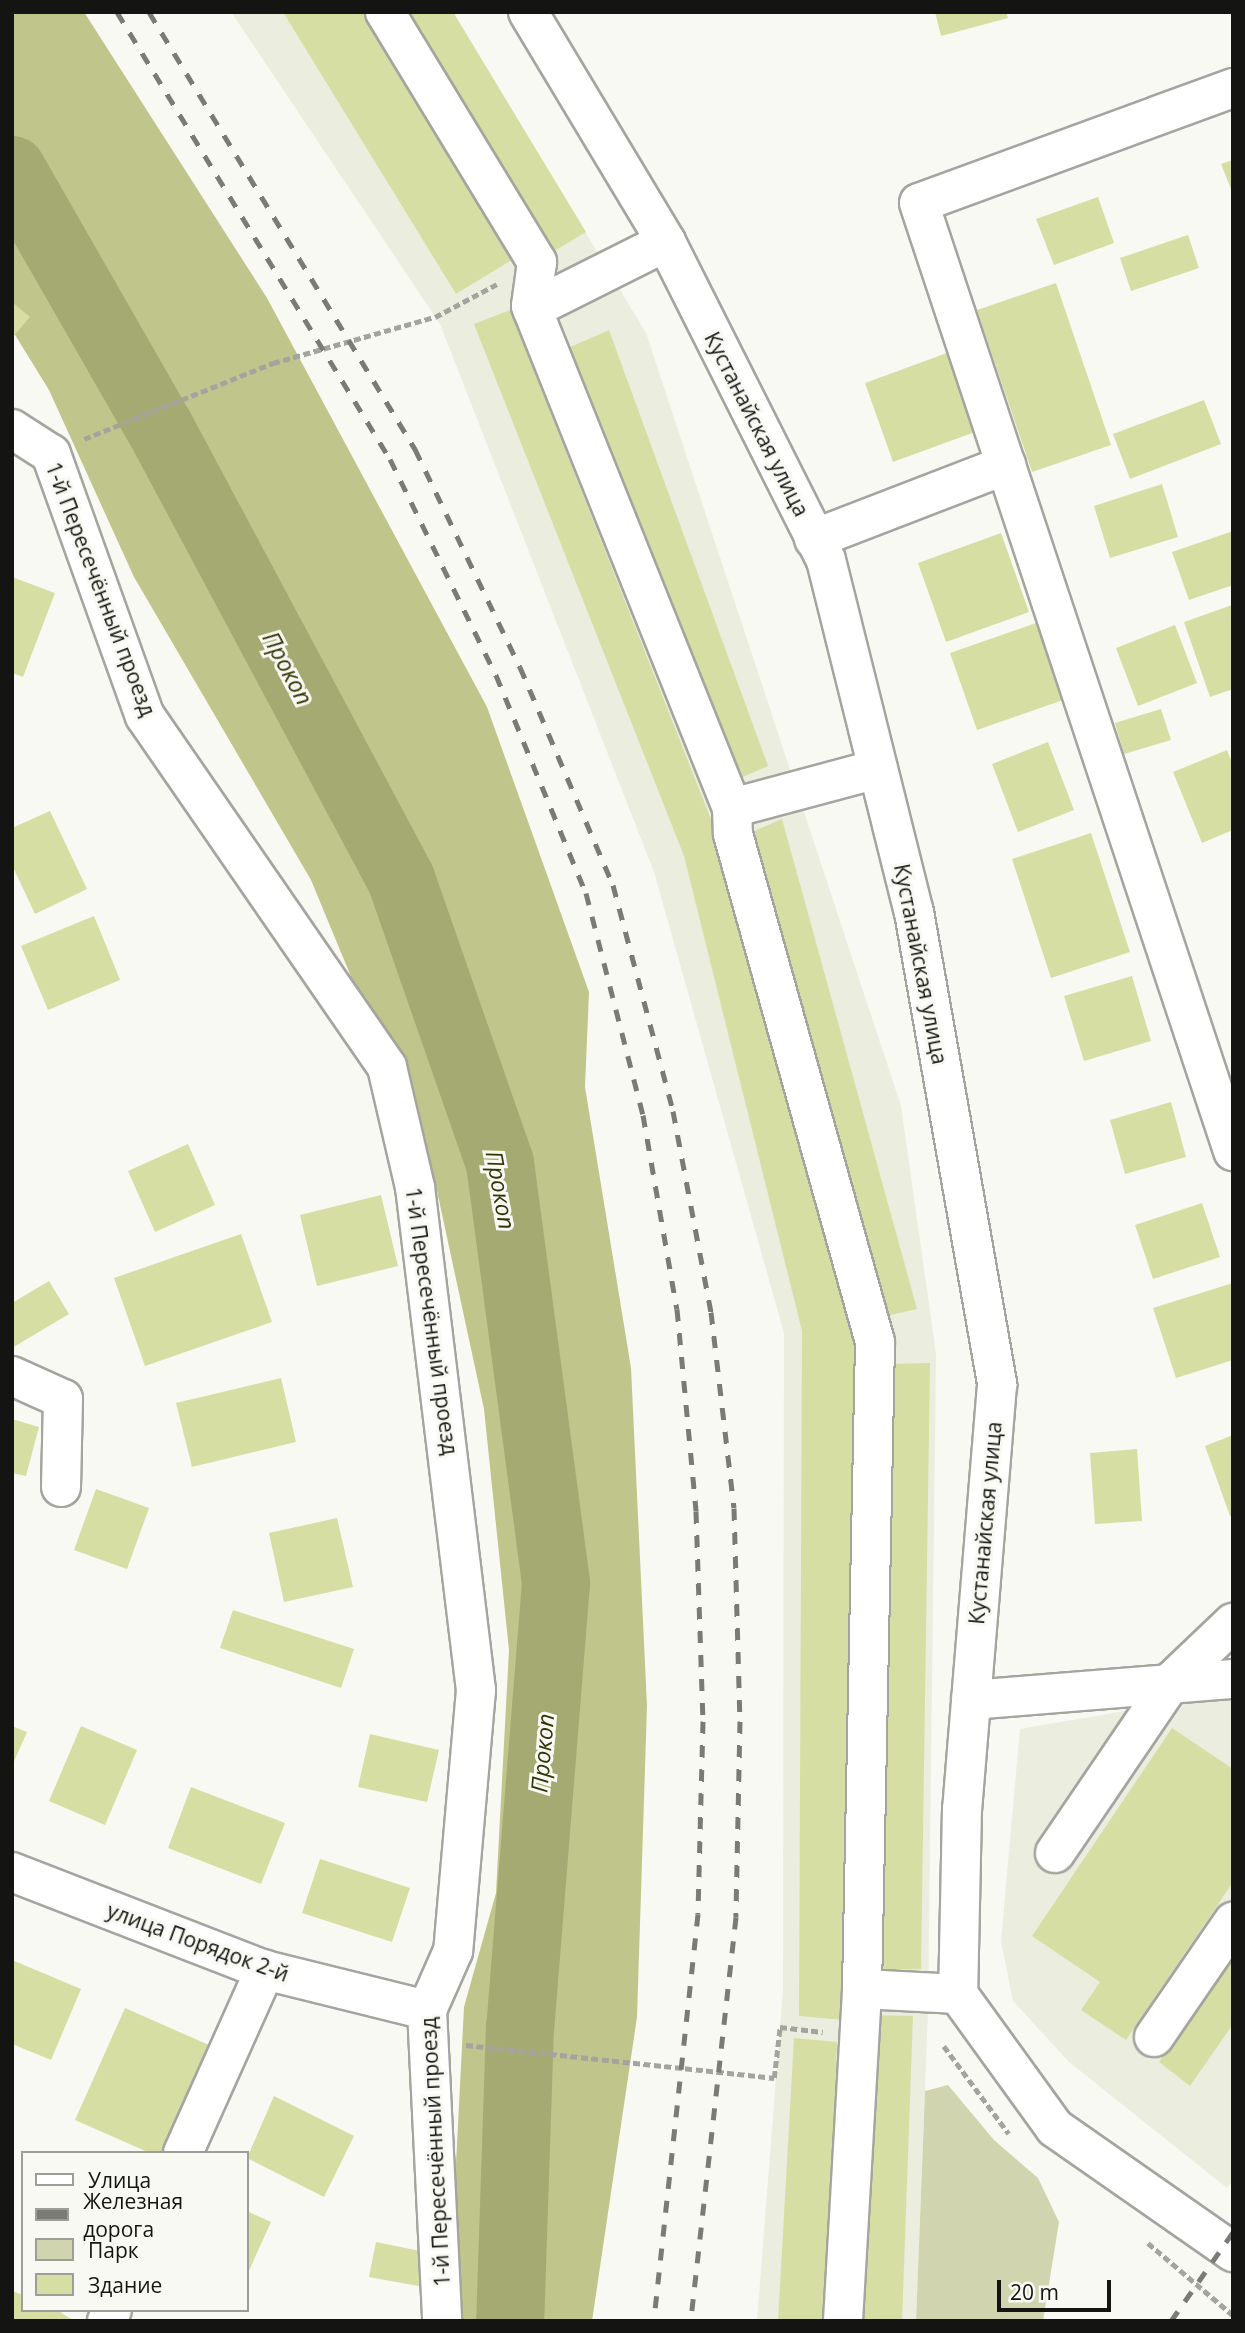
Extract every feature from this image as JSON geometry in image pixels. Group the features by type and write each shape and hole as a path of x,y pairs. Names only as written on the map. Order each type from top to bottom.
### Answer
{"street":[{"path":"385,12 537,262 532,309 732,808 733,834 875,1342 862,1989 843,2321"},
{"name":"Кустанайская улица","path":"528,12 666,242 814,539 878,769 914,912 997,1385 971,1700 958,1994"},
{"path":"1233,88 919,203 1233,1151"},
{"path":"532,309 666,242"},
{"name":"1-й Пересечённый проезд","path":"12,429 51,454 145,716 387,1067 415,1187 476,1690 453,1951 427,2010 442,2321"},
{"path":"814,539 1006,465"},
{"path":"732,808 878,769"},
{"path":"12,1376 63,1399 61,1487"},
{"path":"1055,1853 1171,1682 1233,1623"},
{"path":"971,1700 1233,1679"},
{"name":"улица Порядок 2-й","path":"12,1872 265,1970 427,2010"},
{"path":"1154,2037 1233,1922"},
{"path":"184,2151 265,1970"},
{"path":"862,1989 958,1994 1055,2128 1233,2252"}],"path":[{"path":"51,454 273,363 435,317 537,262"},
{"path":"464,2045 774,2077 780,2027 859,2036"},
{"path":"1195,2285 1233,2315"}],"shaded area":[{"path":"231,12 453,12 646,333 901,1106 936,1354 928,2011 916,2321 757,2321 783,1989 784,1333 654,872 440,324"},
{"path":"1233,1661 1233,2180 1227,2188 1069,2062 1013,2001 1001,1941 1020,1729 1130,1710"}],"green space":[{"path":"12,12 84,12 267,298 487,707 589,992 585,1087 631,1368 647,1706 637,2017 592,2321 448,2321 464,2007 496,1893 509,1650 484,1409 434,1177 311,880 134,577 49,390 12,330"},
{"path":"948,2085 994,2140 1038,2178 1059,2222 1043,2321 916,2321 925,2091"}],"building":[{"path":"283,12 364,12 515,258 456,294"},
{"path":"405,12 453,12 586,232 551,253"},
{"path":"935,12 1006,12 1008,18 941,36"},
{"path":"1233,160 1233,194 1221,164"},
{"path":"1098,197 1114,243 1054,265 1036,219"},
{"path":"1188,235 1199,268 1131,291 1120,258"},
{"path":"1056,283 1111,445 1032,472 977,310"},
{"path":"12,302 30,317 12,338"},
{"path":"510,310 720,842 858,1338 843,2020 799,2016 802,1331 684,856 474,324"},
{"path":"609,330 768,766 736,780 566,349"},
{"path":"947,353 975,432 893,462 865,383"},
{"path":"1204,400 1221,444 1130,479 1113,434"},
{"path":"1162,484 1178,537 1110,558 1094,506"},
{"path":"1233,531 1233,585 1189,600 1172,552"},
{"path":"1001,533 1029,612 946,642 918,563"},
{"path":"12,577 55,593 23,677 12,673"},
{"path":"1232,605 1233,689 1210,697 1184,622"},
{"path":"1036,623 1063,700 977,730 950,653"},
{"path":"1175,625 1197,683 1138,706 1116,648"},
{"path":"1161,709 1171,740 1124,754 1115,723"},
{"path":"1048,742 1074,810 1018,832 992,764"},
{"path":"1227,750 1233,765 1233,830 1202,843 1173,772"},
{"path":"50,811 87,889 35,914 12,865 12,828"},
{"path":"782,819 917,1309 886,1316 745,835"},
{"path":"1091,833 1130,952 1051,978 1012,859"},
{"path":"94,916 120,980 48,1010 21,946"},
{"path":"1132,976 1151,1041 1084,1061 1064,996"},
{"path":"1171,1102 1186,1157 1125,1174 1110,1120"},
{"path":"188,1144 215,1205 155,1232 128,1171"},
{"path":"381,1195 398,1266 317,1286 300,1215"},
{"path":"1202,1203 1220,1257 1153,1279 1135,1225"},
{"path":"241,1234 272,1322 145,1366 114,1278"},
{"path":"49,1281 69,1314 12,1348 12,1303"},
{"path":"1233,1283 1233,1360 1176,1378 1153,1308"},
{"path":"930,1363 921,1969 874,1970 889,1364"},
{"path":"281,1378 296,1442 192,1467 176,1403"},
{"path":"12,1419 39,1427 26,1476 12,1473"},
{"path":"1233,1435 1233,1515 1230,1516 1205,1446"},
{"path":"1137,1449 1142,1521 1095,1524 1090,1453"},
{"path":"96,1489 149,1508 127,1569 74,1550"},
{"path":"337,1518 353,1587 284,1602 269,1533"},
{"path":"233,1610 354,1649 341,1688 220,1648"},
{"path":"12,1726 27,1732 12,1766"},
{"path":"81,1726 137,1750 105,1825 49,1801"},
{"path":"1172,1728 1233,1769 1233,1882 1126,2040 1081,2010 1100,1982 1032,1936"},
{"path":"370,1734 439,1750 427,1802 358,1787"},
{"path":"191,1787 285,1823 261,1884 168,1848"},
{"path":"320,1859 410,1888 392,1942 302,1913"},
{"path":"1233,1953 1233,2024 1190,2086 1159,2062"},
{"path":"12,1960 81,1989 51,2060 12,2044"},
{"path":"125,2008 218,2049 174,2151 145,2151 75,2120"},
{"path":"873,2015 913,2016 902,2321 856,2321"},
{"path":"794,2038 837,2042 827,2321 778,2321"},
{"path":"274,2096 354,2136 324,2197 248,2159"},
{"path":"248,2211 271,2222 248,2273"},
{"path":"376,2242 435,2254 429,2288 369,2277"},
{"path":"12,2291 21,2294 21,2312 60,2312 74,2321 12,2321"}],"waterway":[{"name":"Прокоп","path":"12,170 160,428 401,879 500,1163 556,1583 520,2026 510,2321"}],"railway":[{"path":"117,12 390,459 496,675 586,893 643,1115 677,1309 696,1511 703,1721 698,1914 654,2321"},
{"path":"149,12 415,449 520,667 613,885 673,1111 711,1312 734,1508 740,1721 736,1917 691,2321"},
{"path":"1171,2321 1233,2232"}]}
